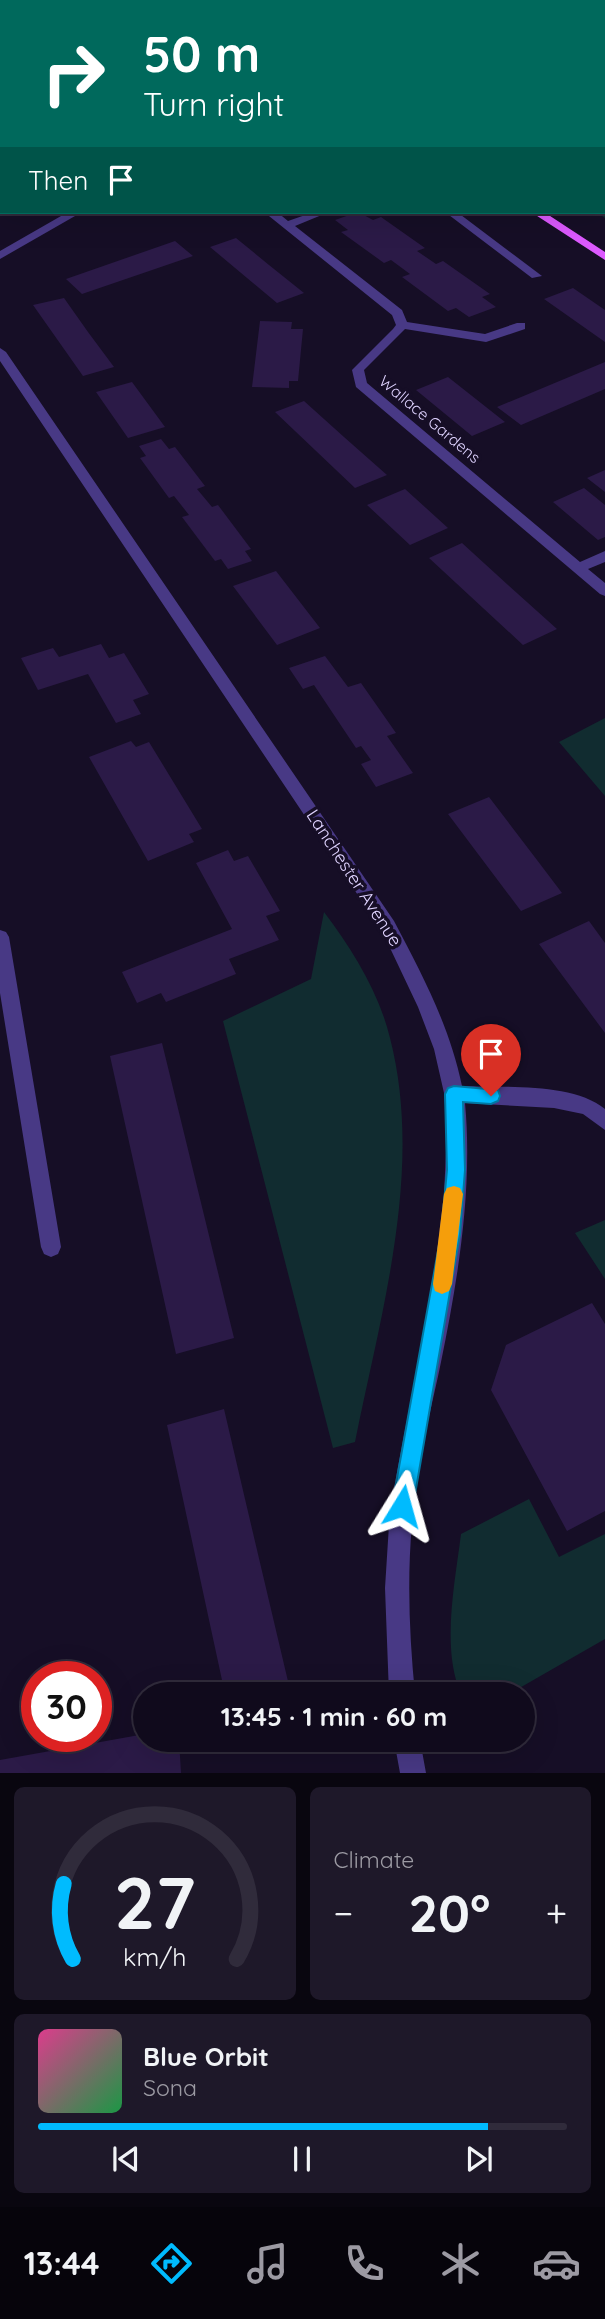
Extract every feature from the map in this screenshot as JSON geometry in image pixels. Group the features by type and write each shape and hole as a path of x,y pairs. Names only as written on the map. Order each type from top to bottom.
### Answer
{"main road":[{"path":"540,214 605,257"}],"street":[{"path":"0,256 73,214"},
{"path":"273,214 398,313 402,324 486,338 521,326"},
{"path":"287,225 318,214"},
{"path":"453,214 536,276"},
{"name":"Wallace Gardens","path":"402,324 396,336 367,359 358,370 361,384 605,591"},
{"name":"Lanchester Avenue","path":"0,352 388,926 417,982 442,1043 454,1094 456,1170 450,1234 430,1358 405,1481 397,1555 396,1630 401,1682"},
{"path":"578,568 605,556"},
{"path":"0,937 51,1247"},
{"path":"454,1094 554,1098 588,1107 605,1121"},
{"path":"409,1752 413,1773"}],"green space":[{"path":"605,718 605,796 559,742"},
{"path":"324,912 363,972 385,1021 399,1088 403,1139 395,1241 355,1442 333,1448 223,1021 311,979"},
{"path":"605,1220 605,1279 575,1233"},
{"path":"529,1499 559,1557 605,1534 605,1639 530,1682 457,1682 452,1656 451,1615 461,1534"}],"building":[{"path":"352,214 362,214 373,220 381,217 425,248 417,251 436,264 443,261 490,294 482,297 496,307 469,317 456,308 448,311 402,277 410,274 391,260 384,263 341,232 348,230 335,220"},
{"path":"236,238 304,293 277,303 210,247"},
{"path":"175,241 193,256 82,294 66,279"},
{"path":"573,288 605,310 605,342 544,299"},
{"path":"64,298 114,367 83,376 33,305"},
{"path":"260,321 292,322 291,329 303,329 298,381 289,381 289,388 252,387"},
{"path":"605,362 605,389 521,425 497,407"},
{"path":"448,377 505,422 472,436 416,390"},
{"path":"132,382 165,427 128,438 96,392"},
{"path":"304,401 387,475 355,488 275,412"},
{"path":"161,439 169,449 175,447 205,486 197,489 212,507 218,505 251,549 245,551 252,561 228,569 221,559 215,561 182,517 189,515 174,496 169,498 140,458 146,456 139,446"},
{"path":"605,470 605,492 587,478"},
{"path":"584,488 605,505 605,537 598,540 553,502"},
{"path":"405,489 448,528 410,545 367,505"},
{"path":"462,543 557,629 523,645 429,558"},
{"path":"276,571 320,628 277,645 233,586"},
{"path":"101,644 109,658 124,653 149,694 133,700 141,714 116,723 88,674 38,690 21,658 53,648 59,657"},
{"path":"325,656 348,687 361,683 396,733 387,736 413,773 376,787 361,764 371,760 361,746 356,748 314,685 303,689 289,668"},
{"path":"131,741 136,747 149,742 202,829 189,834 194,842 148,861 89,757"},
{"path":"489,797 562,893 521,911 448,814"},
{"path":"228,850 234,861 248,856 280,911 266,916 279,940 229,959 236,974 166,1002 161,993 137,1003 122,972 232,929 196,863"},
{"path":"589,921 605,943 605,1033 539,944"},
{"path":"162,1043 234,1338 176,1354 110,1056"},
{"path":"592,1303 605,1324 605,1511 567,1531 491,1390 506,1345"},
{"path":"224,1409 288,1682 222,1682 167,1425"},
{"path":"133,1736 133,1752 180,1752 181,1773 0,1773 0,1760 45,1752 112,1752 112,1740"}],"slow traffic":[{"path":"442,1284 454,1194"}],"route":[{"path":"402,1506 450,1234 456,1170 454,1094 491,1096"}]}
